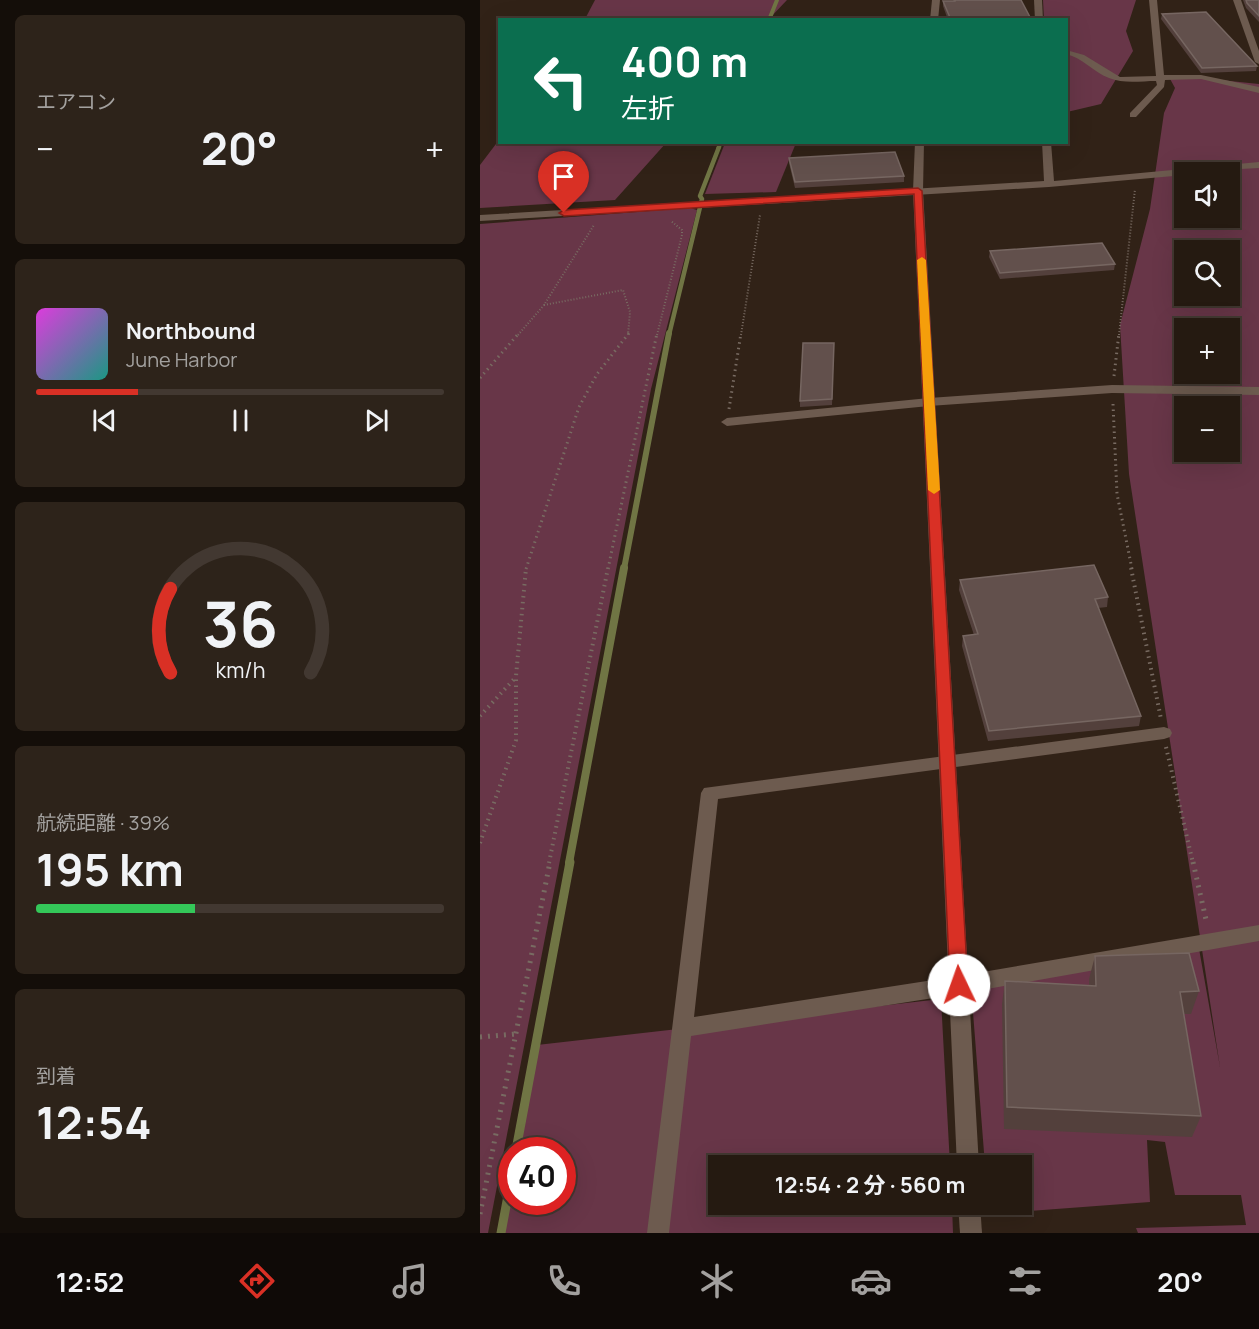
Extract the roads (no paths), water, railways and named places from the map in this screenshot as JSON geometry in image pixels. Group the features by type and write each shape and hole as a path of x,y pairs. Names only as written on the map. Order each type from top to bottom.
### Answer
{"street":[{"path":"934,18 936,0"},
{"path":"1038,0 1039,18"},
{"path":"1133,115 1161,85 1152,0"},
{"path":"1237,0 1259,62"},
{"path":"1068,52 1086,57 1108,76 1120,79 1201,77 1259,90"},
{"path":"920,144 918,191 967,1155"},
{"path":"1047,144 1049,184"},
{"path":"480,219 1049,184 1259,165"},
{"path":"727,422 929,402 1112,389 1259,391"},
{"path":"658,1233 710,793 1164,733"},
{"path":"682,1028 959,985 1259,933"},
{"path":"970,1215 971,1233"}],"waterway":[{"path":"770,18 777,0"},
{"path":"718,149 720,144"},
{"path":"669,335 702,199 700,196 719,147"},
{"path":"624,569 669,333"},
{"path":"569,863 624,568"},
{"path":"518,1137 570,862"},
{"path":"501,1233 504,1215"}]}
